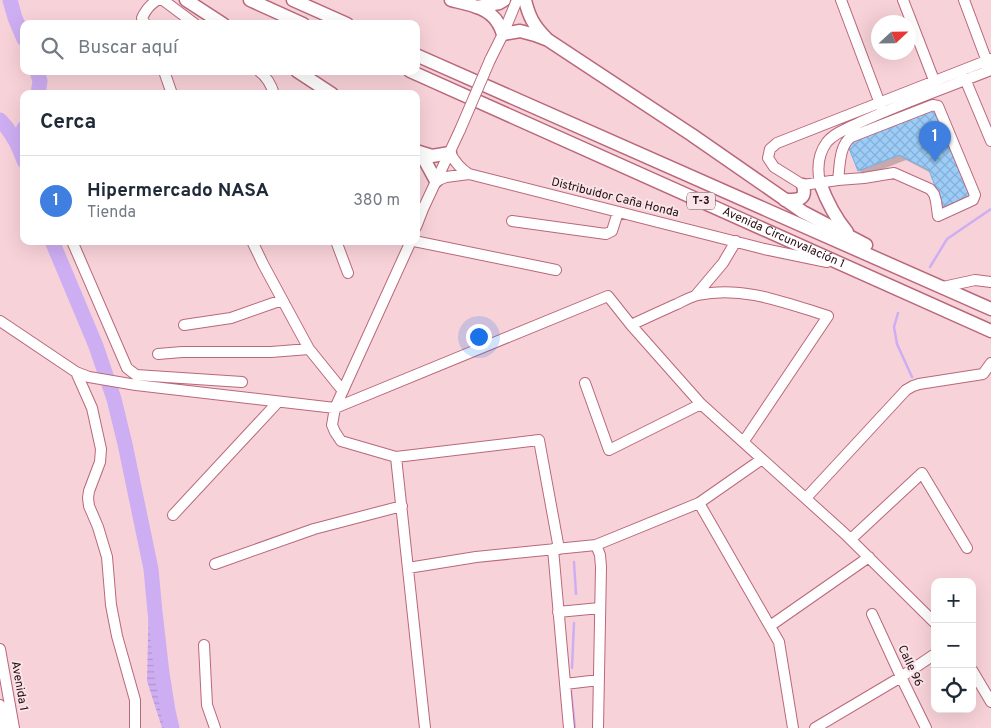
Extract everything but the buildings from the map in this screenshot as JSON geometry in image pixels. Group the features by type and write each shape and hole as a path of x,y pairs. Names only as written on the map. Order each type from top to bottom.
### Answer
{"main road":[{"path":"186,0 217,20"},
{"path":"250,0 295,20"},
{"path":"293,0 338,20"},
{"path":"451,0 477,7 489,13 498,22 503,34 520,31 548,40"},
{"path":"477,7 499,3 504,0"},
{"path":"525,0 536,28 548,40 692,135 803,212 850,236 916,275"},
{"name":"Avenida Circunvalación 1","path":"420,56 991,309"},
{"path":"303,75 326,90"},
{"name":"Avenida Circunvalación 1","path":"419,75 991,331"},
{"path":"420,152 432,156 450,153"},
{"path":"420,155 427,163 436,181"},
{"path":"820,182 829,207 850,236"},
{"path":"785,200 800,199 804,195 804,185"}],"street":[{"path":"143,20 145,10 158,0 162,0 190,20"},
{"path":"420,217 517,0"},
{"path":"841,0 881,108"},
{"path":"903,0 936,86"},
{"path":"838,180 843,146 846,141 933,105 938,106 975,195 973,200 938,216 934,194 930,189 894,173 804,185 774,167 768,158 770,149 777,143 881,108 990,65 964,0"},
{"path":"165,75 171,90"},
{"path":"265,75 273,90"},
{"path":"964,75 991,141"},
{"path":"820,182 818,172 819,160 826,142 881,108"},
{"path":"450,153 454,162 469,174"},
{"name":"Distribuidor Caña Honda","path":"436,181 446,177 469,174 764,249 843,265"},
{"path":"512,221 606,234 612,231 618,212"},
{"path":"696,295 723,263 736,241"},
{"path":"420,243 556,270"},
{"path":"74,245 127,368 130,371 136,375 242,382"},
{"path":"254,245 309,349 343,392"},
{"path":"338,245 348,273"},
{"path":"410,245 336,408 332,425 341,441 396,458 539,440 556,549 558,612 569,728"},
{"path":"943,287 975,280 991,282"},
{"path":"631,325 696,295 713,293 736,292 756,295 828,316 744,441"},
{"path":"0,320 76,372 89,377 136,385 336,408 608,296 701,404 851,539 931,619"},
{"path":"184,325 231,318 282,300"},
{"path":"158,354 182,352 271,352 309,349"},
{"path":"806,498 906,390 919,384 983,374 991,363"},
{"path":"76,372 92,408 101,450 100,462 88,498 89,506 107,557 111,604 117,636 135,700 135,728"},
{"path":"585,383 609,450 701,404"},
{"path":"173,515 278,402"},
{"path":"396,458 425,728"},
{"path":"408,568 476,557 596,545 699,503 762,459"},
{"path":"851,539 922,473 967,548"},
{"path":"699,503 778,642 793,728"},
{"path":"215,564 314,529 402,506"},
{"path":"596,545 600,555 601,567 598,728"},
{"path":"770,626 869,557"},
{"path":"558,612 600,608"},
{"name":"Calle 96","path":"872,614 926,728"},
{"path":"204,645 207,706 215,728"},
{"name":"Avenida 1","path":"0,649 4,708 14,728"},
{"path":"815,728 901,677 931,657"},
{"path":"976,677 991,702"},
{"path":"565,684 599,680"},
{"path":"4,708 4,728"}],"shaded area":[{"path":"149,591 159,679 175,728 162,728 147,681"}],"waterway":[{"path":"6,0 7,7 20,36"},
{"path":"10,0 20,30"},
{"path":"34,90 36,75"},
{"path":"38,75 40,81 39,90"},
{"path":"0,120 8,129 20,150"},
{"path":"930,267 947,239 991,209"},
{"path":"54,245 96,346 114,399 151,569 162,673 172,728"},
{"path":"898,313 894,327 897,344 912,377"},
{"path":"574,562 576,594"},
{"path":"572,668 574,623"},
{"path":"571,691 575,728"}],"place":[{"name":"Hipermercado NASA","path":"935,162"}]}
